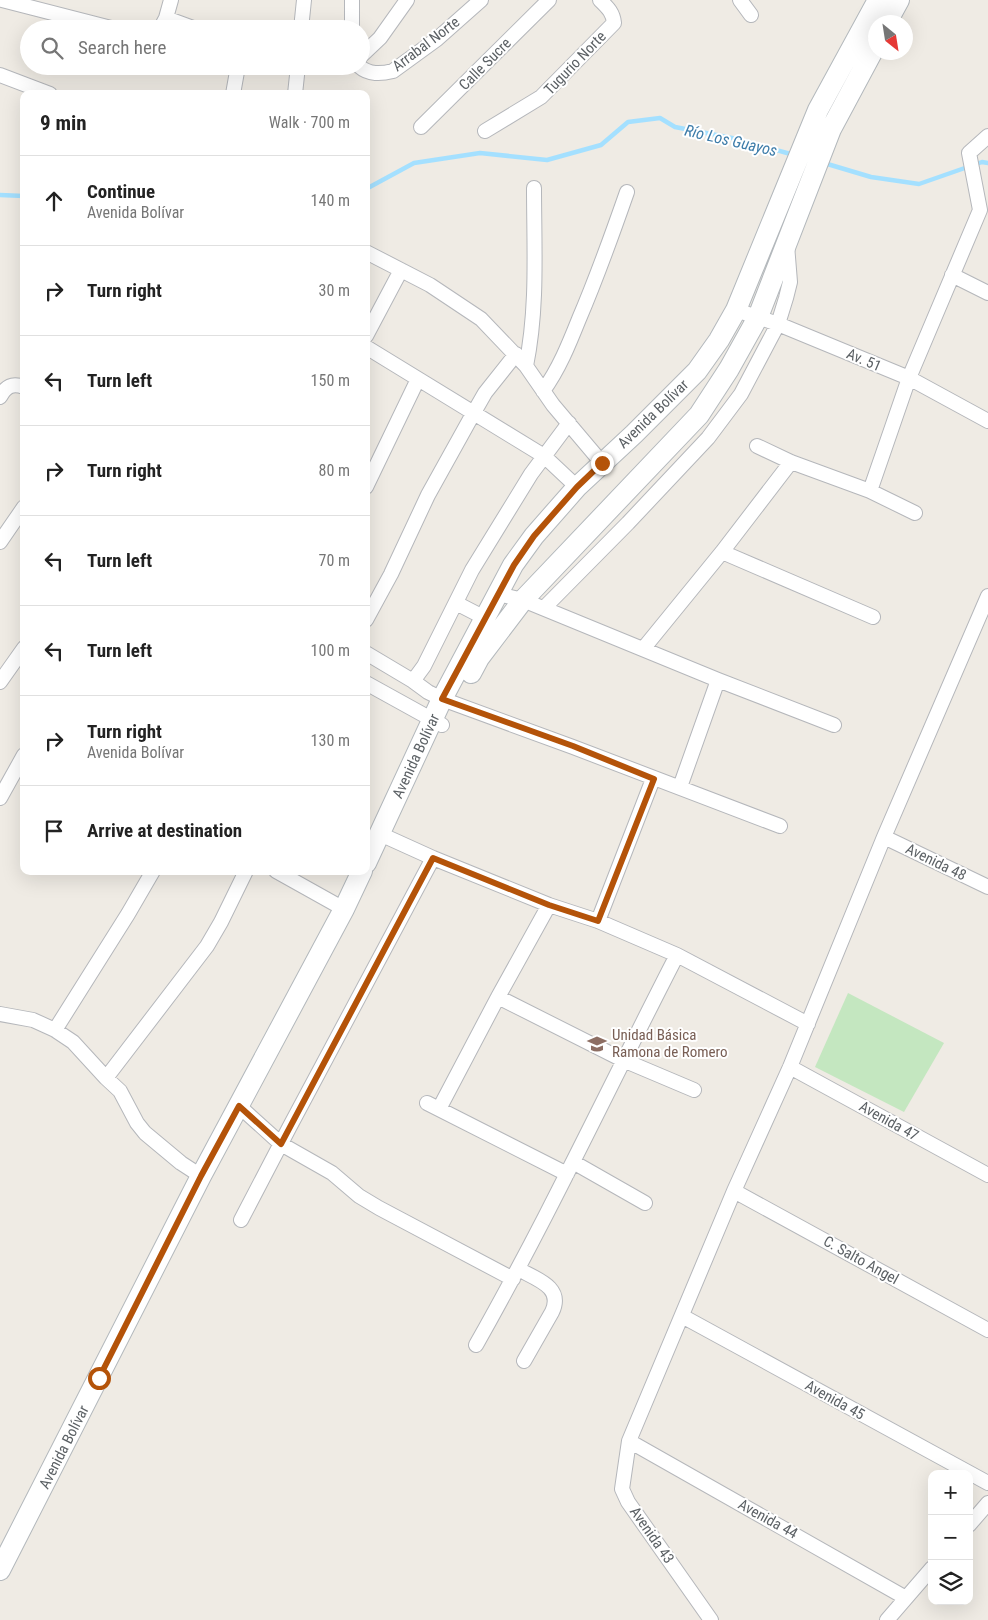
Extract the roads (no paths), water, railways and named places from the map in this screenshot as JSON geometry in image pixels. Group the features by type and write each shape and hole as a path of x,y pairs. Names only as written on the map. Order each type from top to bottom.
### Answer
{"main road":[{"name":"Avenida Bolívar","path":"370,854 448,701 485,618 514,565 534,536 577,487 634,434 697,370 719,340 736,310 818,110 878,0"},
{"path":"892,15 899,0"},
{"name":"Avenida Bolívar","path":"448,701 523,600 699,415 729,369 758,316 831,129 868,60"},
{"name":"Avenida Bolívar","path":"0,1570 201,1176 344,909 360,875"}],"street":[{"path":"2,0 80,20"},
{"path":"164,20 171,0"},
{"path":"302,20 304,0"},
{"path":"352,0 352,20"},
{"path":"370,47 380,38 407,0"},
{"name":"Arrabal Norte","path":"370,70 379,73 394,71 437,39 482,0"},
{"name":"Calle Sucre","path":"421,128 549,0"},
{"name":"Tugurio Norte","path":"485,131 541,97 614,23 614,16 600,0"},
{"path":"740,0 751,15"},
{"path":"0,75 39,90"},
{"path":"234,90 236,75"},
{"path":"295,90 297,75"},
{"path":"870,491 908,378 980,210 969,153 988,136"},
{"path":"526,366 534,315 534,188"},
{"path":"543,391 555,374 572,336 604,258 627,192"},
{"path":"544,608 708,438 741,394 778,324 790,282 786,241"},
{"path":"370,254 430,285 481,319 516,354 543,391 602,463"},
{"path":"370,328 401,270"},
{"path":"952,275 988,293"},
{"name":"Av. 51","path":"736,310 758,316 908,378 988,421"},
{"path":"370,349 544,456 577,487"},
{"path":"370,613 391,574 428,495 473,414 485,393 516,354"},
{"path":"370,479 418,379"},
{"path":"0,397 8,386 16,384 20,386"},
{"path":"413,681 424,666 472,570 511,505 569,423"},
{"path":"757,446 791,462 870,491 915,513"},
{"path":"643,649 722,552 791,462"},
{"path":"610,508 628,523"},
{"path":"0,542 20,513"},
{"path":"722,552 873,617"},
{"path":"498,594 523,600 544,608 718,680 834,725"},
{"name":"Avenida 43","path":"711,1620 628,1502 622,1489 629,1441 734,1191 790,1067 884,837 988,596"},
{"path":"456,602 485,618"},
{"path":"0,682 20,654"},
{"path":"370,655 428,692 448,701 573,746 654,779 780,826"},
{"path":"680,788 718,680"},
{"path":"370,685 437,723"},
{"path":"0,798 20,762"},
{"path":"598,921 654,779"},
{"path":"380,834 433,858 549,905 598,921 676,956 808,1024"},
{"name":"Avenida 48","path":"884,837 988,887"},
{"path":"241,1220 433,858"},
{"path":"55,1030 151,875"},
{"path":"106,1078 207,946 244,875"},
{"path":"283,875 344,909"},
{"path":"549,905 498,997 433,1106 645,1203"},
{"path":"476,1345 516,1274 676,956"},
{"path":"498,997 623,1060 694,1090"},
{"path":"0,1014 33,1020 55,1030 73,1042 120,1091 145,1134 181,1163 201,1176"},
{"name":"Avenida 47","path":"790,1067 988,1175"},
{"path":"239,1106 281,1144 332,1173 359,1196 379,1208 516,1274 548,1286 554,1291 556,1298 555,1306 524,1361"},
{"name":"C. Salto Angel","path":"734,1191 988,1330"},
{"name":"Avenida 45","path":"682,1316 988,1483"},
{"name":"Avenida 44","path":"629,1441 906,1598"},
{"path":"973,1520 988,1503"},
{"path":"887,1620 928,1573"}],"waterway":[{"name":"Río Los Guayos","path":"370,187 414,163 480,153 547,160 601,145 628,122 660,118 675,127 737,139 794,155"},
{"name":"Río Los Guayos","path":"824,163 871,177 919,184 982,162 988,163"},
{"name":"Río Los Guayos","path":"0,195 20,196"}],"place":[{"name":"Unidad Básica Ramona de Romero","path":"597,1044"}]}
